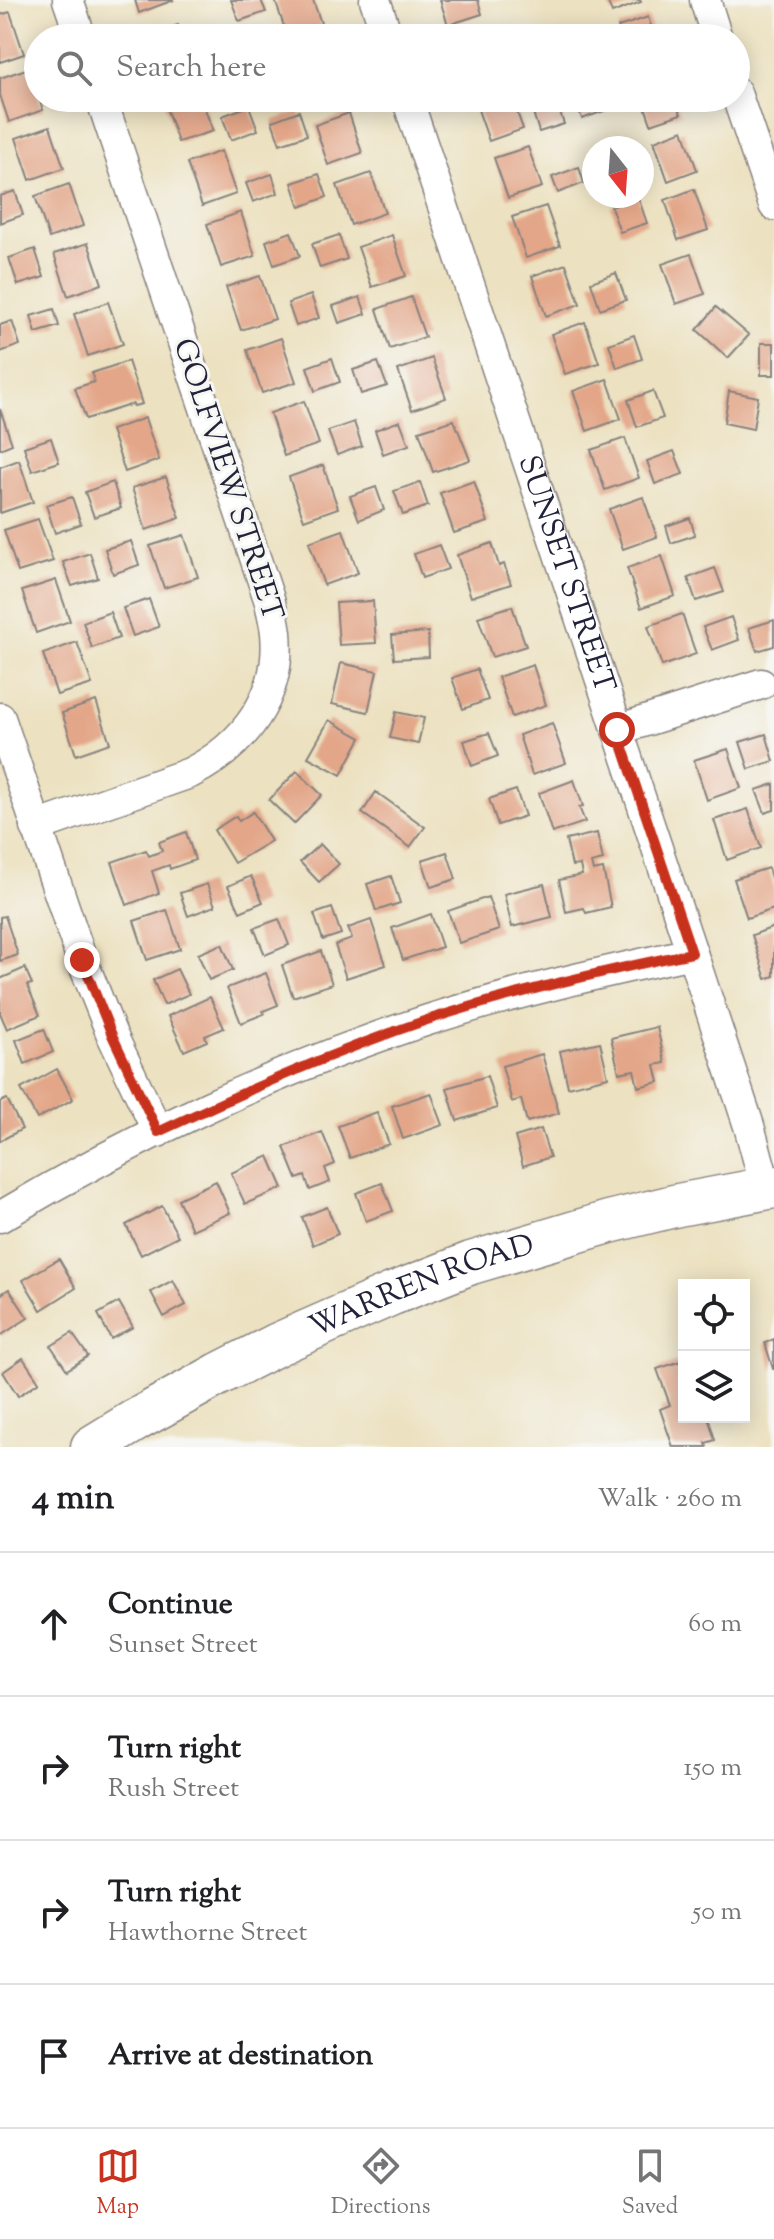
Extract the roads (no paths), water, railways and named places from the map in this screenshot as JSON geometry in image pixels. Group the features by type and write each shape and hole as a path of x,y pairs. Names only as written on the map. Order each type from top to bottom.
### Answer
{"main road":[{"name":"WARREN ROAD","path":"92,1447 231,1368 305,1331 471,1263 609,1222 770,1188"}],"street":[{"path":"68,0 76,24"},
{"path":"375,0 383,24"},
{"path":"705,0 713,24"},
{"name":"GOLFVIEW STREET","path":"36,827 208,764 238,740 250,725 266,697 275,666 276,634 270,602 106,112"},
{"name":"SUNSET STREET","path":"412,112 770,1188"},
{"path":"742,112 774,205"},
{"path":"617,730 761,684"},
{"path":"0,718 82,960 158,1132"},
{"path":"0,1217 158,1132 251,1088 332,1055 426,1021 567,980 692,953"}]}
